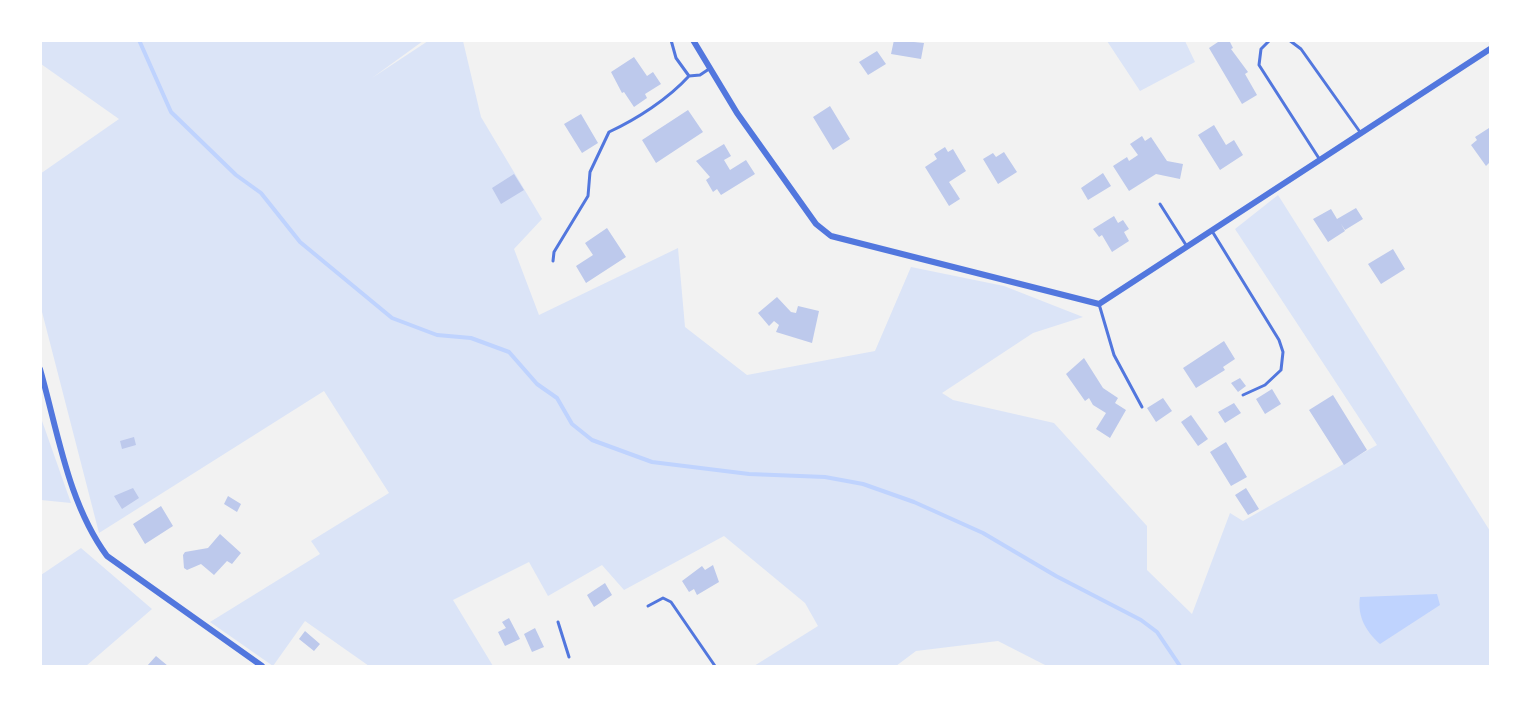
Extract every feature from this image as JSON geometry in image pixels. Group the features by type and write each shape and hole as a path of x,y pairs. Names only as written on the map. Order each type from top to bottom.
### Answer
{"street":[{"path":"693,40 737,113 816,224 831,236 1099,304 1491,49"},
{"path":"40,369 78,504 92,536 107,556 261,666"}],"lane":[{"path":"671,40 676,58 689,76"},
{"path":"1270,40 1261,49 1259,65 1320,160"},
{"path":"1289,40 1300,49 1361,134"},
{"path":"553,261 554,252 588,196 590,172 609,132 634,118 680,86 689,76 700,75 709,69"},
{"path":"1160,204 1187,247"},
{"path":"1212,231 1275,333 1283,352 1281,370 1265,385 1243,395"},
{"path":"1099,304 1114,355 1142,407"},
{"path":"648,606 663,598 671,602 715,666"},
{"path":"558,622 569,657"}],"shaded area":[{"path":"41,41 423,41 372,78 428,41 463,41 481,117 542,219 514,249 539,315 678,248 685,327 747,375 875,351 911,267 1004,286 1083,317 1033,333 942,393 953,400 1054,423 1147,526 1147,570 1192,614 1230,513 1243,521 1377,445 1235,229 1278,195 1490,531 1490,666 1047,666 998,641 916,651 896,666 754,666 818,626 805,603 724,536 624,590 602,565 548,596 529,562 453,600 493,666 369,666 305,621 273,666 210,622 320,554 311,541 389,493 324,391 99,533 41,308 40,174 119,119 41,64"},
{"path":"1107,41 1185,41 1195,62 1140,91"},
{"path":"41,418 71,503 41,500"},
{"path":"81,548 152,609 86,666 41,666 41,575"}],"water":[{"path":"1437,594 1440,605 1380,644 1367,629 1361,617 1360,597"}],"building":[{"path":"894,40 924,43 921,59 891,54"},
{"path":"1221,40 1229,40 1233,48 1231,49 1248,72 1245,74 1257,95 1242,104 1209,48"},
{"path":"877,51 886,64 868,75 859,62"},
{"path":"634,57 647,76 653,72 661,84 645,94 647,98 634,107 624,92 622,93 611,72"},
{"path":"830,106 850,139 833,150 813,117"},
{"path":"688,110 703,132 656,163 642,140"},
{"path":"581,114 598,143 582,153 564,124"},
{"path":"1214,125 1226,145 1234,140 1243,155 1220,170 1198,135"},
{"path":"1489,128 1490,162 1486,166 1471,145 1477,140 1475,137"},
{"path":"1142,136 1145,141 1151,137 1167,161 1183,164 1180,179 1156,174 1129,191 1113,166 1127,157 1129,161 1138,155 1130,144"},
{"path":"724,144 731,156 724,160 730,170 746,160 755,174 721,195 717,189 713,192 706,180 710,177 696,161"},
{"path":"945,147 948,152 953,149 966,171 949,182 960,199 949,206 925,167 937,159 934,154"},
{"path":"1004,152 1017,172 998,184 983,159 993,153 996,157"},
{"path":"1103,173 1111,186 1088,200 1081,188"},
{"path":"514,174 524,190 501,204 492,188"},
{"path":"1356,208 1363,219 1345,230 1341,224 1345,231 1328,242 1313,219 1331,209 1337,219"},
{"path":"1114,216 1118,223 1123,220 1129,229 1124,232 1129,241 1112,252 1102,235 1099,237 1093,229"},
{"path":"607,228 626,257 586,283 576,266 593,255 585,243"},
{"path":"1393,249 1405,269 1381,284 1368,264"},
{"path":"777,297 791,312 796,313 798,306 819,311 812,343 776,332 779,325 774,321 769,326 758,313"},
{"path":"1224,341 1235,359 1223,367 1225,370 1196,388 1183,368"},
{"path":"1084,358 1103,388 1118,398 1115,403 1126,410 1110,438 1096,429 1106,413 1093,405 1089,398 1085,401 1066,374"},
{"path":"1240,378 1246,386 1238,392 1231,383"},
{"path":"1272,389 1281,404 1265,414 1256,399"},
{"path":"1333,395 1367,450 1344,465 1309,410"},
{"path":"1163,398 1172,411 1156,422 1147,408"},
{"path":"1234,403 1241,413 1225,423 1218,412"},
{"path":"1191,415 1208,439 1198,446 1181,422"},
{"path":"134,437 136,445 122,449 120,441"},
{"path":"1226,442 1247,477 1231,486 1210,452"},
{"path":"133,488 139,498 122,509 114,496"},
{"path":"1246,488 1259,509 1248,515 1235,495"},
{"path":"228,496 241,504 237,512 224,504"},
{"path":"161,506 173,526 145,544 133,524"},
{"path":"220,534 241,553 232,564 227,561 214,575 201,564 187,570 184,568 183,555 185,552 208,548"},
{"path":"713,565 719,582 697,595 694,589 689,592 682,581 702,566 705,570"},
{"path":"605,583 612,595 594,607 587,595"},
{"path":"509,618 520,639 505,646 498,632 506,628 502,622"},
{"path":"535,628 544,647 532,652 524,634"},
{"path":"305,631 320,644 314,651 299,639"},
{"path":"156,656 168,666 147,666"}],"waterway":[{"path":"139,40 171,112 236,175 261,193 300,242 392,318 437,335 471,338 509,352 537,384 557,398 572,424 592,440 652,462 749,474 825,477 863,484 914,502 983,533 1056,576 1141,620 1157,632 1180,666"}]}
